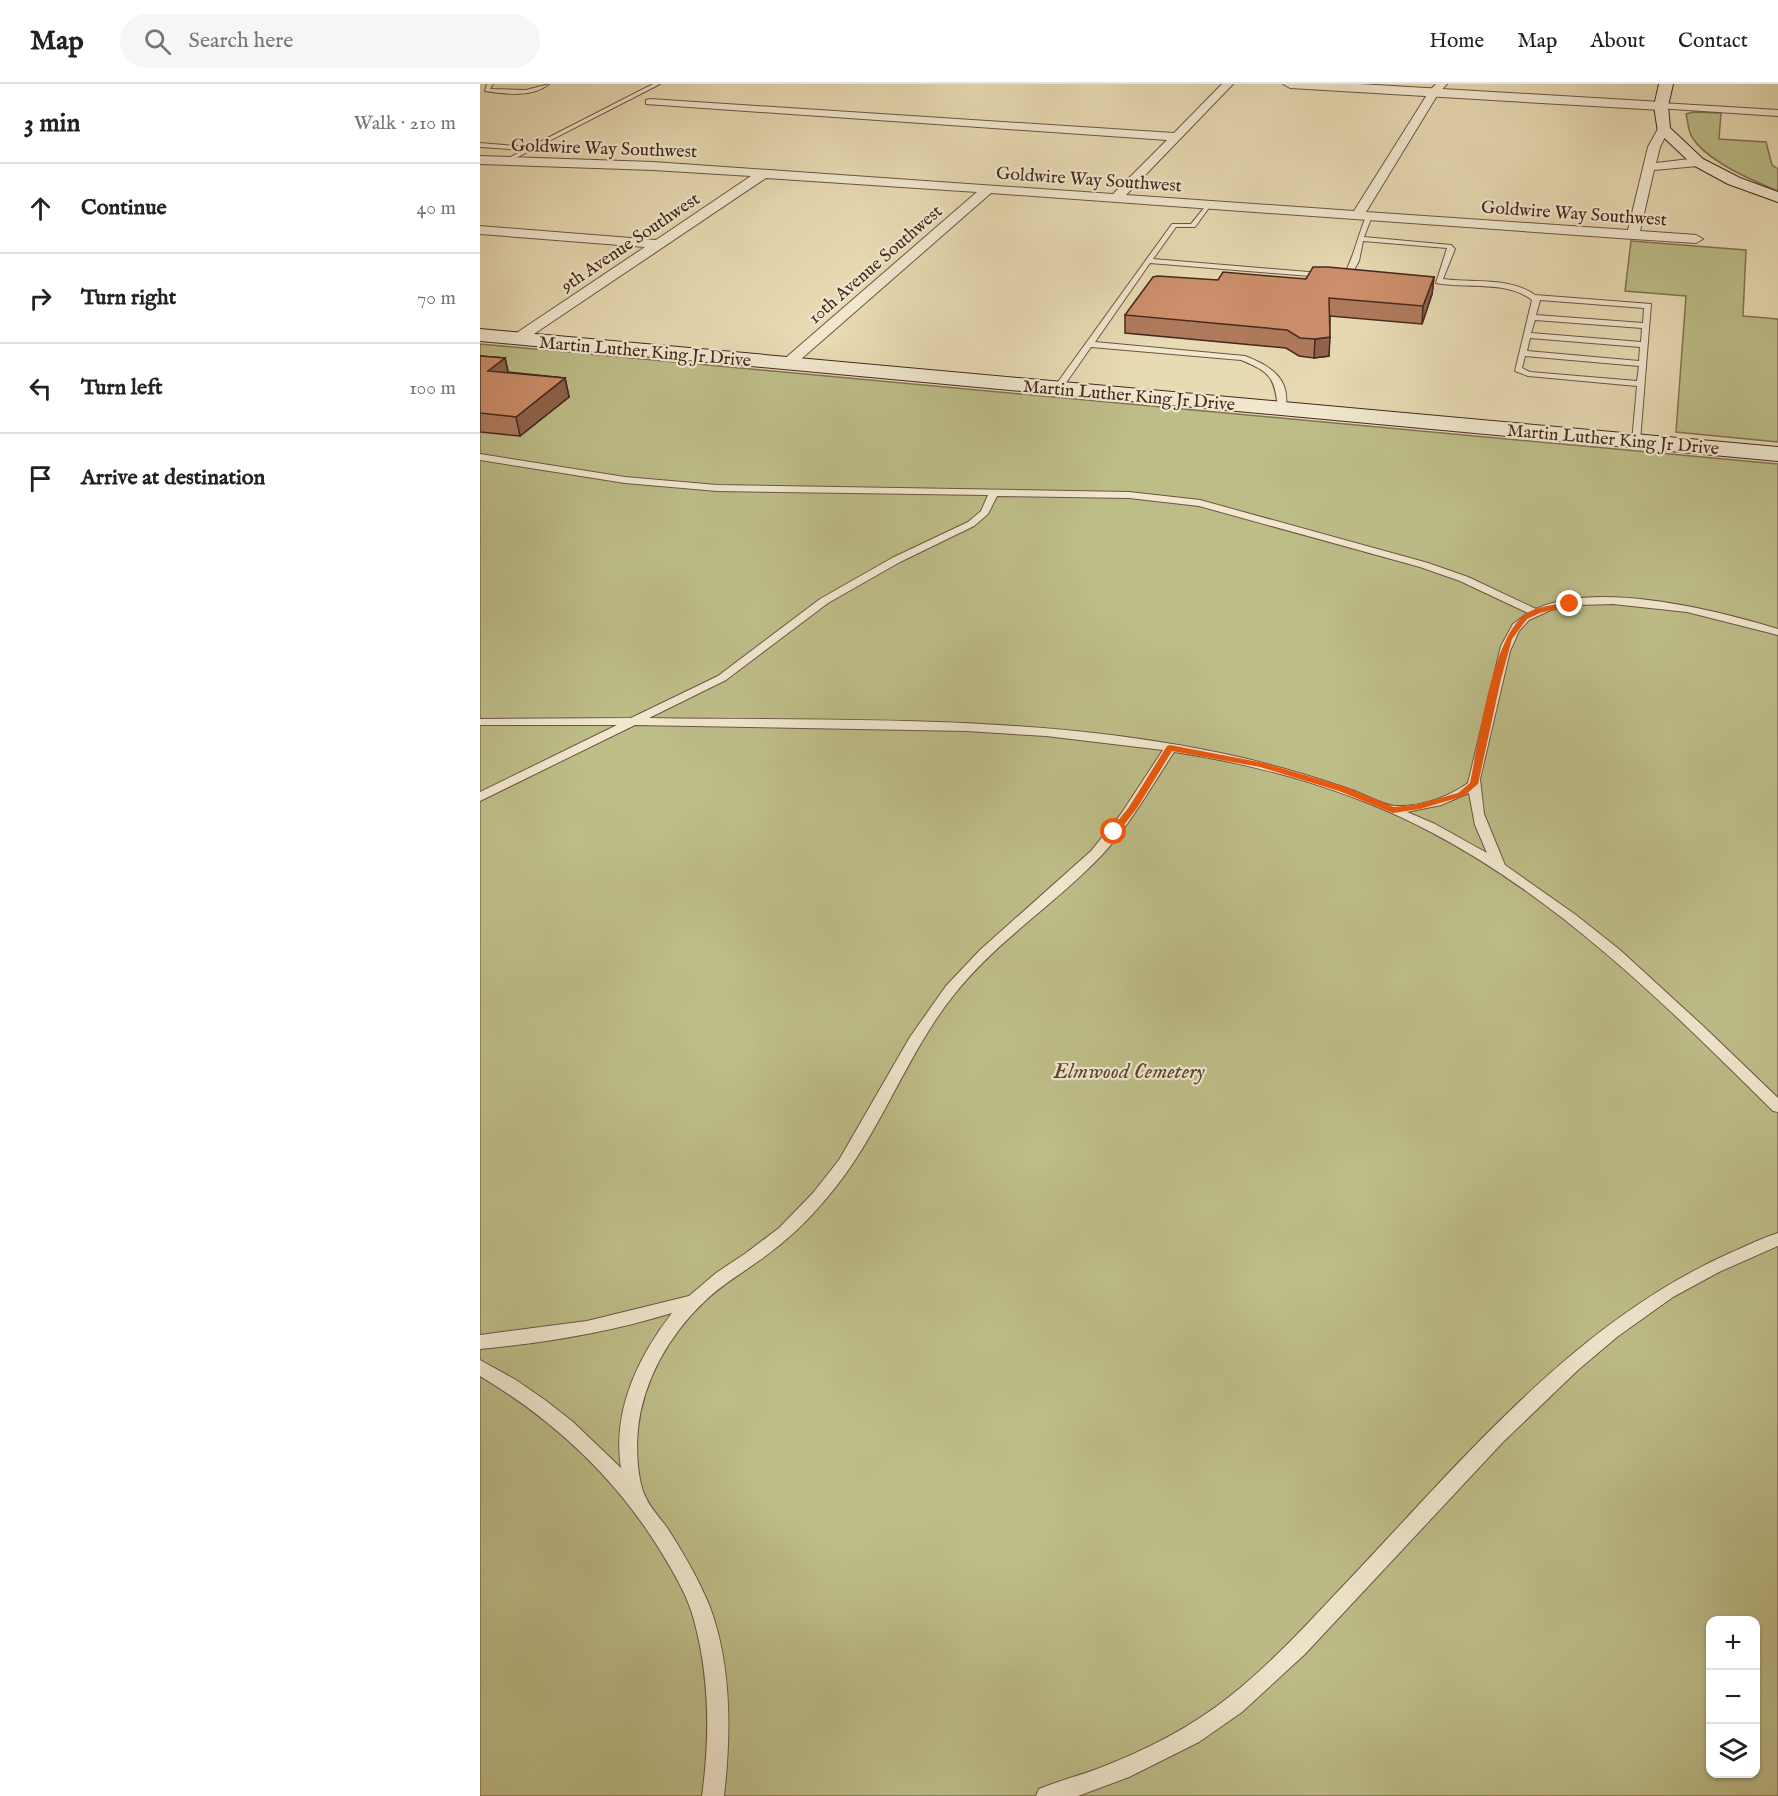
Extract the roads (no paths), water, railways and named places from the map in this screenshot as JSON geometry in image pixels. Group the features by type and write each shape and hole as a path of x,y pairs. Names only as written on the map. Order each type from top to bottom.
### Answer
{"main road":[{"path":"1290,84 1438,88 1661,106"},
{"path":"1666,84 1661,106 1663,129 1698,162 1734,181 1778,197"},
{"name":"Martin Luther King Jr Drive","path":"480,335 1778,454"}],"street":[{"path":"1117,198 1228,84"},
{"path":"1363,216 1438,88"},
{"path":"650,102 1176,137"},
{"path":"1661,106 1778,113"},
{"path":"1633,235 1654,147 1663,129"},
{"name":"Goldwire Way Southwest","path":"480,160 653,166 986,191 1696,238"},
{"path":"1650,167 1698,162"},
{"name":"9th Avenue Southwest","path":"517,339 763,174"},
{"name":"10th Avenue Southwest","path":"787,364 986,191"},
{"path":"480,230 658,244"}],"lane":[{"path":"480,92 488,87 517,92 540,89 546,84"},
{"path":"504,162 657,84"},
{"path":"480,145 530,148"},
{"path":"1058,388 1174,225 1193,226 1208,205"},
{"path":"1148,261 1346,277 1355,261 1363,216"},
{"path":"1360,239 1449,246 1451,249 1439,281 1518,289 1531,292 1535,297 1648,306 1636,441"},
{"path":"1535,297 1518,369 1528,374 1642,384"},
{"path":"1532,317 1646,326"},
{"path":"1527,335 1645,345"},
{"path":"1089,344 1242,358 1266,367 1280,382 1282,409"},
{"path":"1522,353 1643,364"},
{"path":"480,447 485,450 485,458 626,480 717,488 1129,495 1200,503 1424,565 1464,579 1535,612"},
{"path":"480,797 722,678 824,602 862,579 971,524 985,512 994,493"},
{"path":"1500,868 1478,815 1473,796 1497,679 1509,639 1516,626 1535,612 1595,601 1645,603 1740,620 1778,632"},
{"path":"480,722 632,722 975,728 1076,735 1170,748 1261,765 1342,789 1434,829 1500,868 1642,976 1778,1107"},
{"path":"636,1501 628,1454 630,1416 645,1371 663,1336 694,1300 716,1281 758,1254 784,1233 828,1187 871,1123 910,1045 930,1015 976,960 1097,852 1132,808 1170,748"},
{"path":"1393,810 1444,801 1461,794 1474,784"},
{"path":"1047,1796 1144,1761 1235,1706 1283,1663 1517,1416 1559,1375 1606,1336 1654,1301 1694,1277 1778,1239"},
{"path":"480,1342 575,1332 623,1321 694,1300"},
{"path":"480,1367 505,1381 569,1430 606,1463 662,1534 690,1585 704,1619 712,1658 719,1743 713,1796"}],"park label":[{"name":"Elmwood Cemetery","path":"1129,1070"}]}
